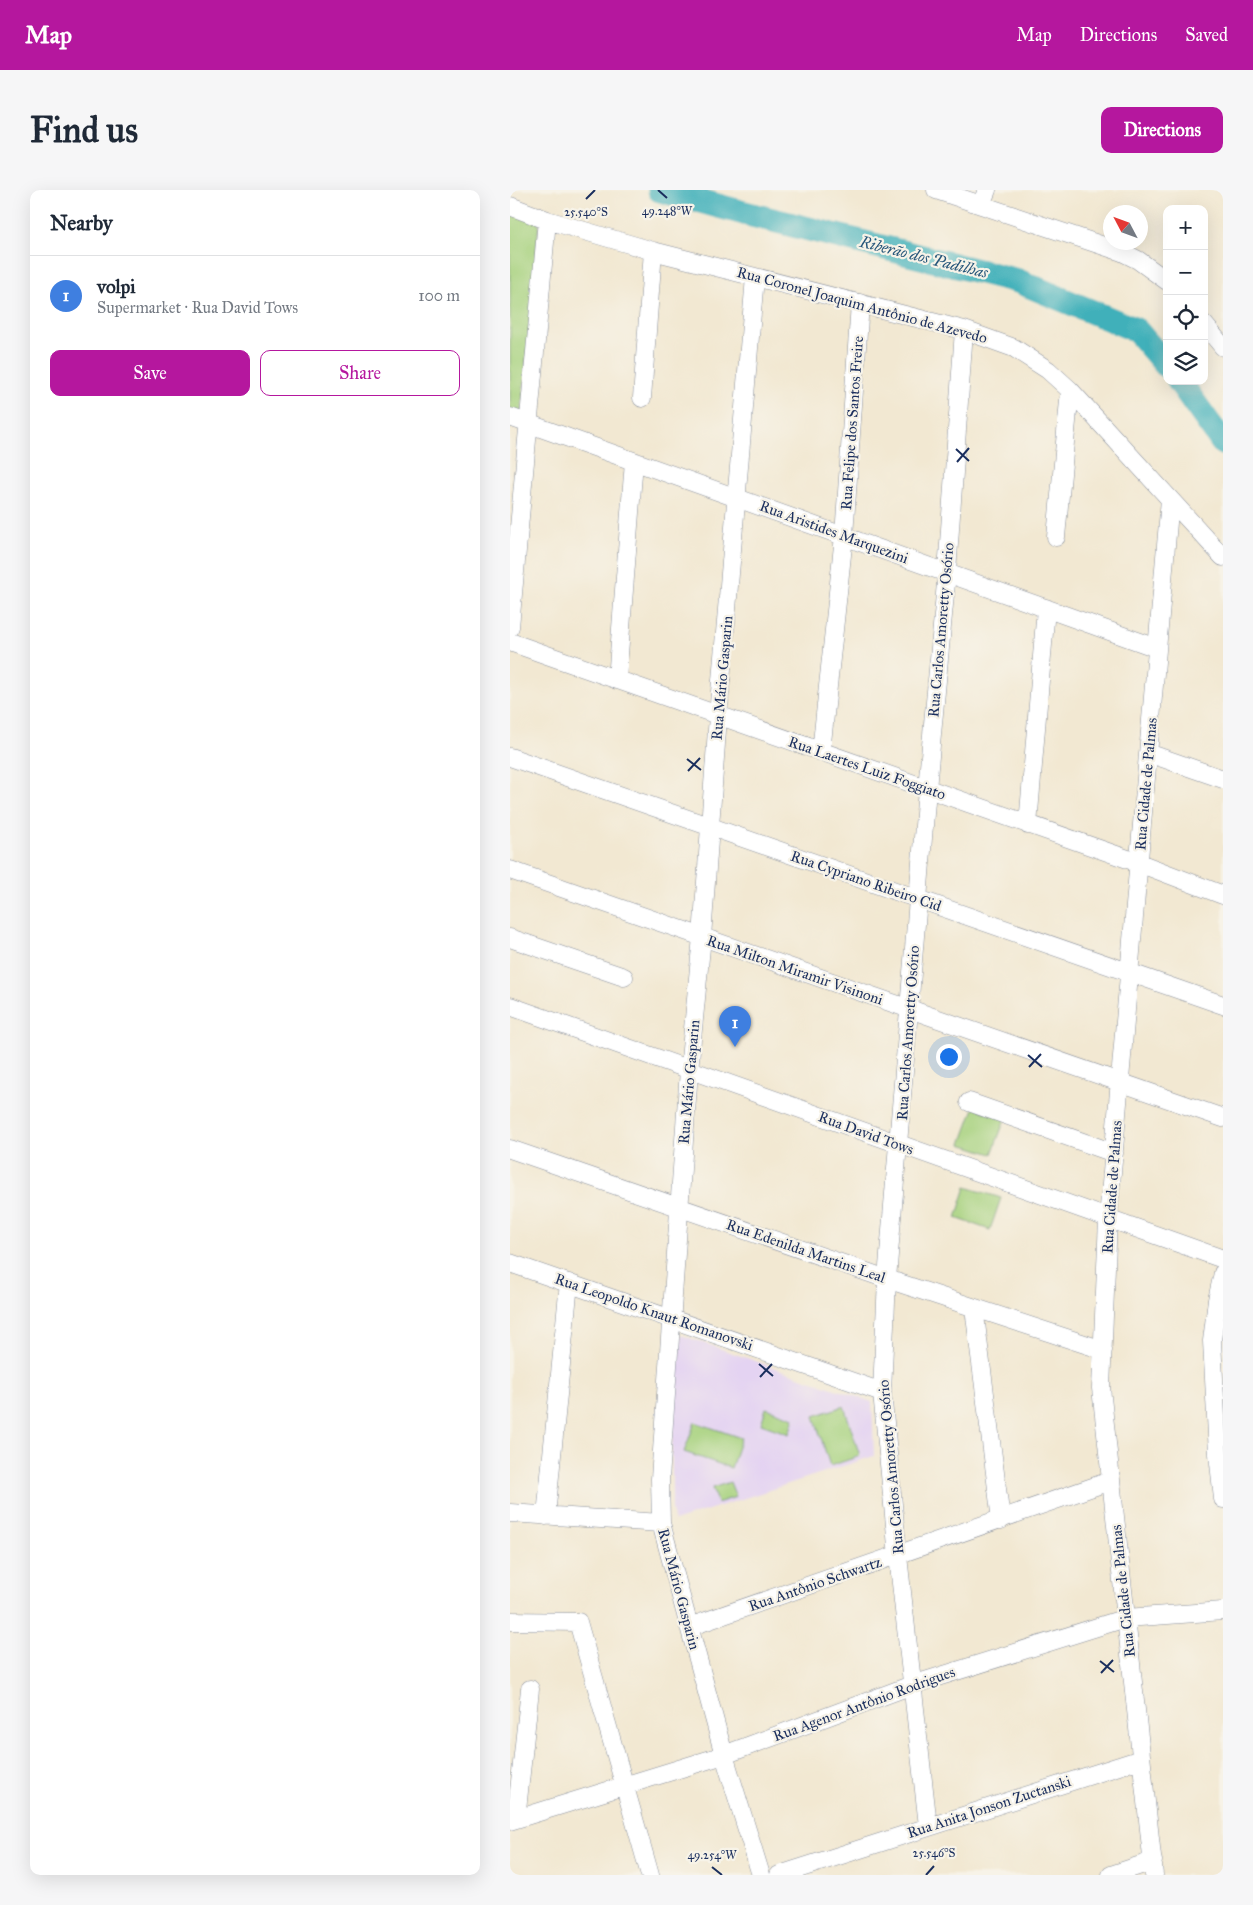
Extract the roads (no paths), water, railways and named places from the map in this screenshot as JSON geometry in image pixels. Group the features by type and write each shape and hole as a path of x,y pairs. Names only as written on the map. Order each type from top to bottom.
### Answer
{"street":[{"path":"936,190 984,198 1122,252 1138,260 1163,278"},
{"name":"Rua Coronel Joaquim Antônio de Azevedo","path":"510,206 547,220 653,251 964,330 1014,348 1048,370 1070,390 1223,557"},
{"path":"510,627 547,220"},
{"path":"642,398 653,251"},
{"name":"Rua Mário Gasparin","path":"755,277 718,716 702,937 689,1070 660,1479 660,1523 724,1755 761,1875"},
{"name":"Rua Felipe dos Santos Freire","path":"821,752 844,536 860,303"},
{"path":"1208,329 1223,347"},
{"name":"Rua Carlos Amoretty Osório","path":"928,1826 882,1392 887,1279 927,789 947,572 964,330"},
{"path":"1056,537 1070,390"},
{"name":"Rua Aristides Marquezini","path":"510,417 1157,648"},
{"path":"617,680 634,461"},
{"name":"Rua Cidade de Palmas","path":"1153,1868 1110,1481 1102,1388 1108,1219 1170,499"},
{"path":"1028,825 1046,608"},
{"name":"Rua Laertes Luiz Foggiato","path":"510,642 1139,863 1223,895"},
{"path":"1148,753 1223,779"},
{"name":"Rua Cypriano Ribeiro Cid","path":"510,757 1223,1005"},
{"name":"Rua Milton Miramir Visinoni","path":"510,870 1223,1118"},
{"path":"510,938 624,977"},
{"name":"Rua David Tows","path":"510,1006 1223,1259"},
{"path":"970,1102 1096,1145 1114,1153"},
{"name":"Rua Edenilda Martins Leal","path":"510,1149 887,1279 1103,1350"},
{"name":"Rua Leopoldo Knaut Romanovski","path":"510,1263 882,1392"},
{"path":"1223,1273 1217,1300 1212,1341 1218,1454 1223,1499"},
{"path":"546,1516 569,1283"},
{"path":"974,1308 1001,1520"},
{"name":"Rua Antônio Schwartz","path":"689,1627 1110,1481"},
{"path":"510,1513 660,1523"},
{"name":"Rua Agenor Antônio Rodrigues","path":"513,1820 624,1784 724,1755 912,1685 1126,1618 1223,1611"},
{"path":"510,1621 578,1622 650,1875"},
{"path":"513,1820 530,1689"},
{"name":"Rua Anita Jonson Zuctanski","path":"779,1875 1141,1759"},
{"path":"1111,1875 1153,1868"}],"waterway":[{"name":"Riberão dos Padilhas","path":"660,190 744,213 1018,281 1136,330 1163,361"},
{"name":"Riberão dos Padilhas","path":"1182,385 1223,443"}],"place":[{"name":"volpi","path":"735,1047"}]}
